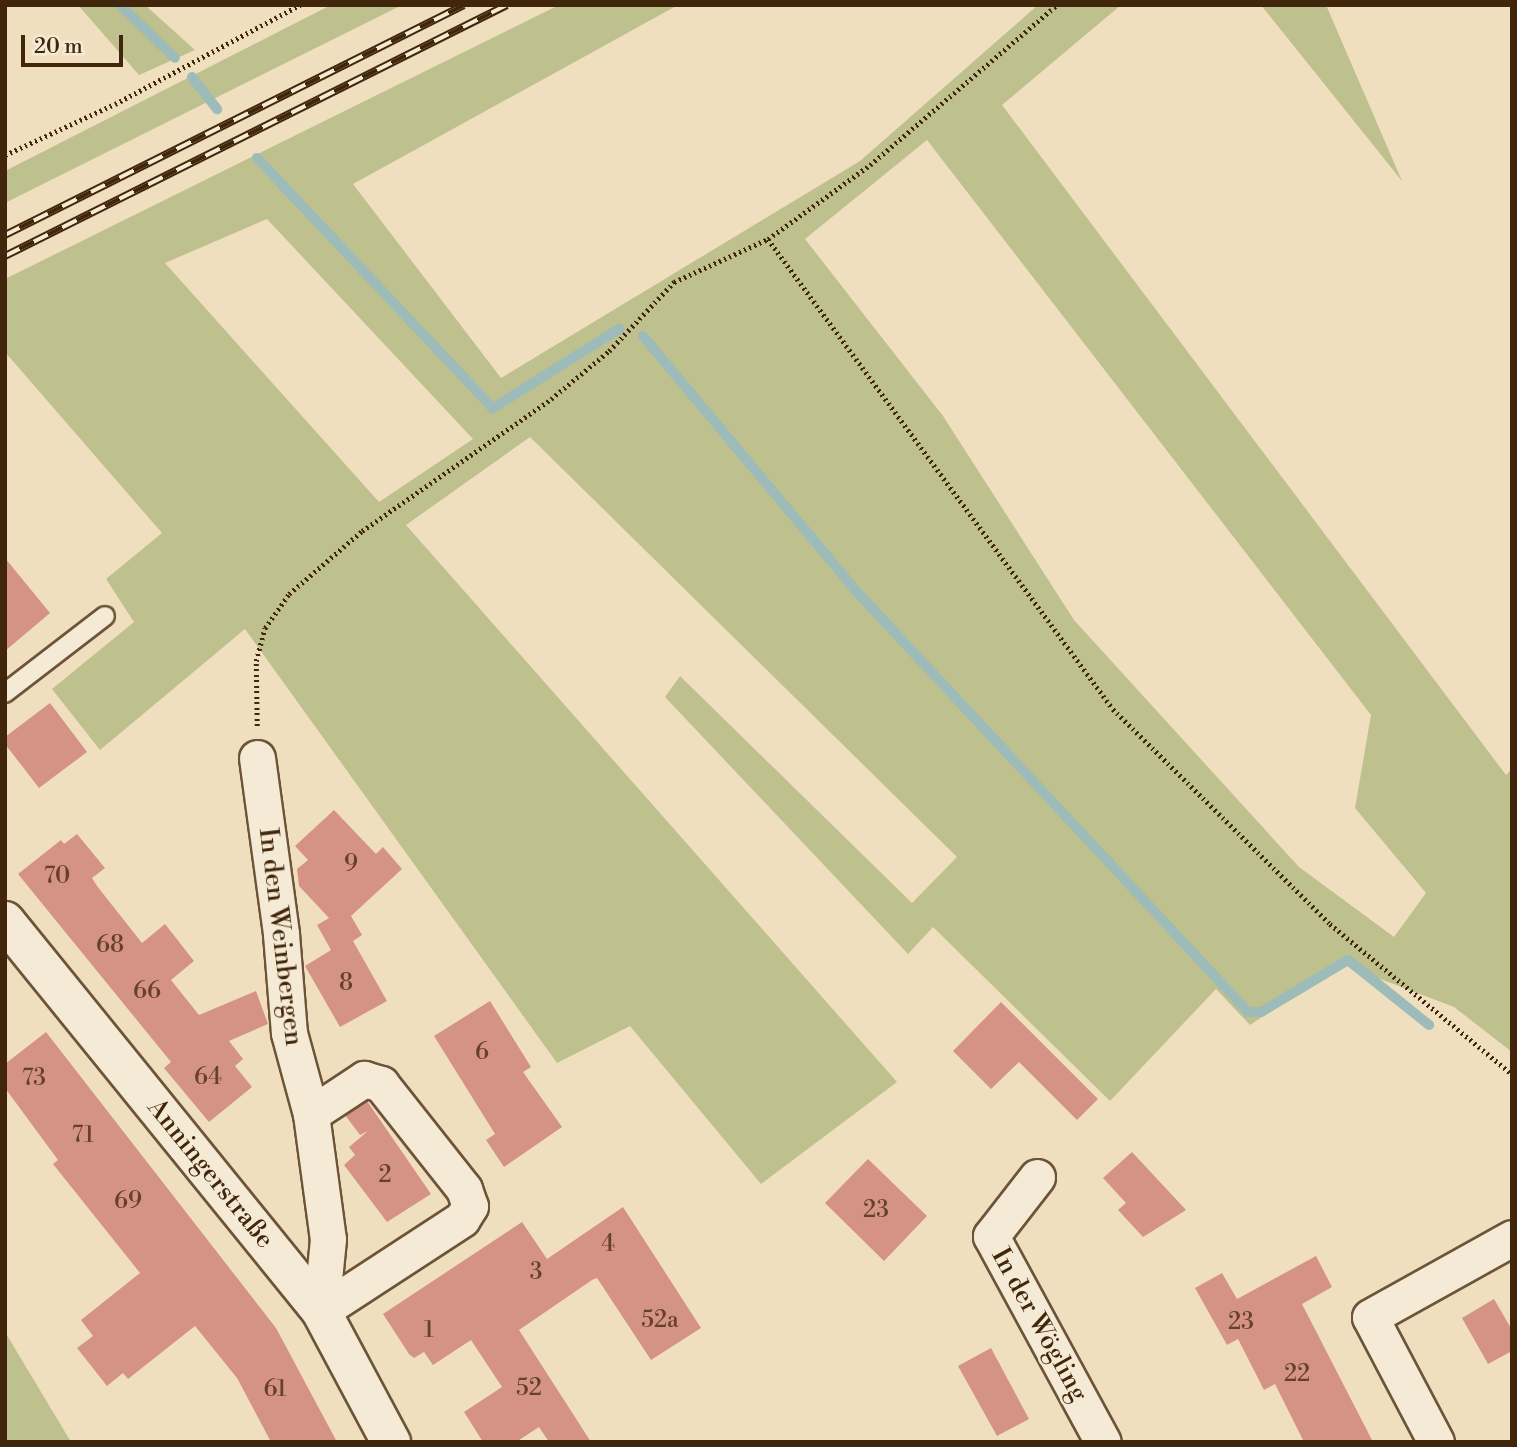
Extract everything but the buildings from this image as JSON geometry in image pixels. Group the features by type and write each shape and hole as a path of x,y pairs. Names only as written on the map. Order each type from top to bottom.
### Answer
{"street":[{"name":"In den Weinbergen","path":"257,758 281,934 289,1033 311,1114 328,1239 321,1311"},
{"name":"Anningerstraße","path":"5,920 321,1311 391,1442"},
{"path":"311,1114 364,1079 382,1084 464,1189 470,1206 462,1219 321,1311"},
{"name":"In der Wögling","path":"1037,1177 991,1236 1103,1442"},
{"path":"1437,1442 1370,1317 1512,1238"}],"lane":[{"path":"5,693 105,616"}],"path":[{"path":"5,155 115,104 300,5"},
{"path":"257,758 256,661 265,628 289,594 362,531 551,399 609,351 674,282 768,239 870,165 1057,5"},
{"path":"768,239 1113,709 1330,924 1512,1074"}],"green space":[{"path":"78,5 145,5 195,50 139,75"},
{"path":"331,5 402,5 5,203 5,171"},
{"path":"559,5 678,5 353,184 501,378 860,161 1038,5 1121,5 1002,105 1506,775 1512,769 1512,1052 1454,1007 1341,964 1250,1025 1216,989 1110,1101 933,927 908,954 665,697 680,676 912,903 957,857 530,437 406,525 897,1082 761,1184 630,1026 557,1063 245,629 100,750 52,689 134,622 106,579 162,533 5,352 5,279","holes":["927,140 1371,715 1355,808 1426,893 1394,937 1299,867 1074,620 943,416 805,239","267,219 473,439 379,502 165,263"]},
{"path":"1261,5 1326,5 1402,181"},
{"path":"5,1332 71,1442 5,1442"}],"waterway":[{"path":"120,5 175,58"},
{"path":"192,77 217,109"},
{"path":"257,158 493,408 619,329"},
{"path":"643,336 858,593 1248,1012 1261,1012 1348,960 1429,1025"}],"railway":[{"path":"5,235 464,5"},
{"path":"5,256 507,5"}]}
